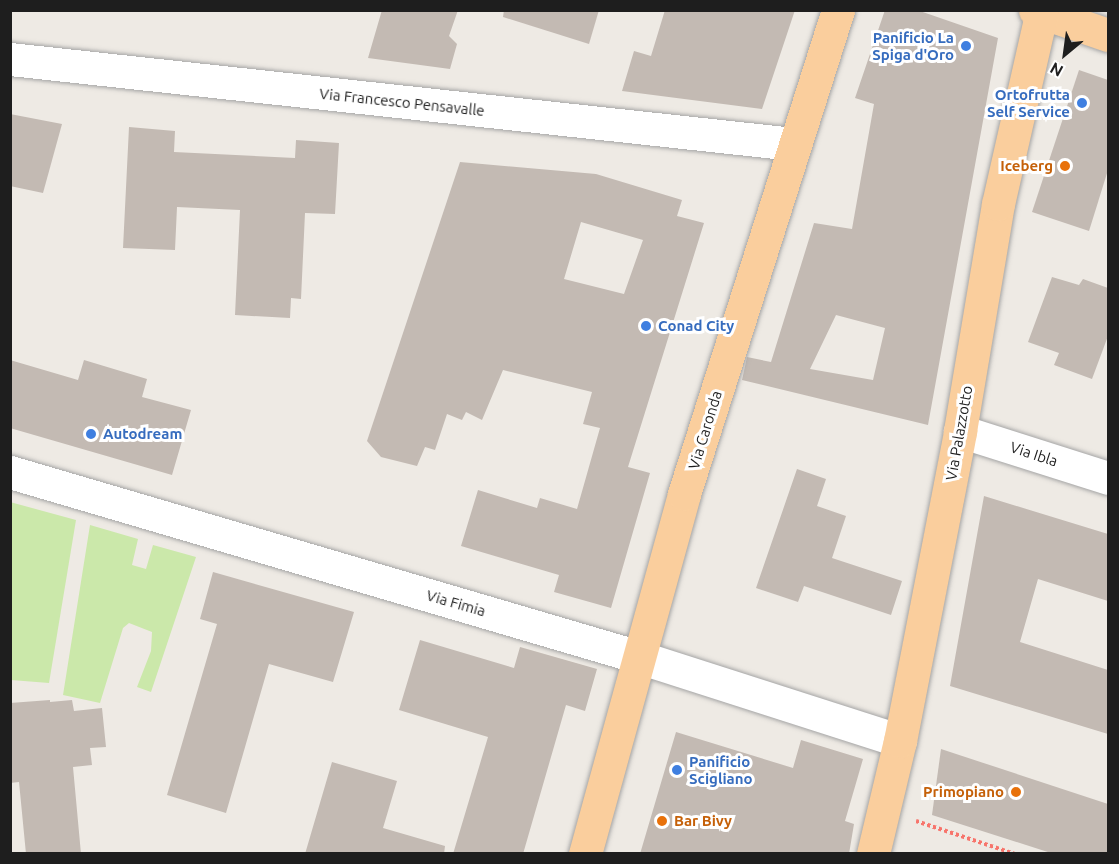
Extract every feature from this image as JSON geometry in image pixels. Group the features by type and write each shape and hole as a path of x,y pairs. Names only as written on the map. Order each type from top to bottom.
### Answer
{"main road":[{"name":"Via Caronda","path":"585,854 684,494 838,10"},
{"path":"1040,11 1108,35"},
{"name":"Via Palazzotto","path":"873,854 900,741 960,431 998,204 1040,11"}],"street":[{"name":"Via Francesco Pensavalle","path":"10,59 794,144"},
{"name":"Via Ibla","path":"960,431 1108,478"},
{"name":"Via Fimia","path":"10,472 639,657 900,741"}],"path":[{"path":"884,808 929,826 1015,854"}],"green space":[{"path":"10,502 76,520 49,683 11,680"},
{"path":"90,525 138,539 132,565 146,569 153,545 196,557 151,692 137,687 151,651 152,632 129,623 123,628 100,703 63,695"}],"building":[{"path":"382,10 458,10 449,36 457,44 450,69 368,58"},
{"path":"504,10 599,10 589,44 503,17"},
{"path":"665,10 795,10 762,109 622,91 634,51 651,56"},
{"path":"885,10 917,10 998,38 928,425 742,380 747,357 771,362 814,223 852,229 874,104 855,98","holes":["836,315 885,328 873,380 810,369"]},
{"path":"1079,70 1108,80 1108,170 1089,231 1032,212"},
{"path":"10,114 62,124 43,193 10,186"},
{"path":"129,127 175,131 174,152 295,158 296,140 339,143 335,214 305,213 301,299 291,298 290,318 235,315 240,210 177,207 175,250 123,248"},
{"path":"460,162 596,174 682,200 677,216 704,223 628,467 650,473 611,608 554,592 559,575 461,546 478,490 537,508 540,498 577,509 600,428 583,424 592,392 503,370 482,420 466,412 462,420 447,414 435,450 425,447 417,466 381,457 367,441","holes":["581,222 643,240 624,294 564,279"]},
{"path":"1052,277 1079,285 1083,279 1108,288 1108,336 1092,379 1054,365 1059,353 1028,342"},
{"path":"10,360 78,380 84,360 147,379 142,397 191,410 172,475 10,428"},
{"path":"797,469 826,479 817,506 846,516 832,558 902,581 891,615 804,586 798,602 756,588"},
{"path":"984,496 1108,534 1108,601 1038,579 1020,642 1108,670 1108,734 950,686"},
{"path":"213,572 354,612 333,682 269,664 226,813 167,795 217,624 200,619"},
{"path":"420,640 514,668 520,647 597,669 585,711 566,705 523,854 453,854 488,737 399,710"},
{"path":"50,700 50,702 72,700 74,711 102,708 106,747 90,748 92,765 73,767 81,854 26,854 19,782 10,783 10,703"},
{"path":"676,732 793,768 801,740 863,759 845,821 854,824 849,854 640,854"},
{"path":"941,749 1108,804 1108,854 1054,854 932,815"},
{"path":"332,762 397,781 383,828 445,846 444,854 305,854"}],"place":[{"name":"Panificio La Spiga d'Oro","path":"966,46"},
{"name":"Ortofrutta Self Service","path":"1082,103"},
{"name":"Iceberg","path":"1065,166"},
{"name":"Conad City","path":"646,326"},
{"name":"Autodream","path":"91,434"},
{"name":"Panificio Scigliano","path":"677,770"},
{"name":"Primopiano","path":"1016,792"},
{"name":"Bar Bivy","path":"662,821"}]}
